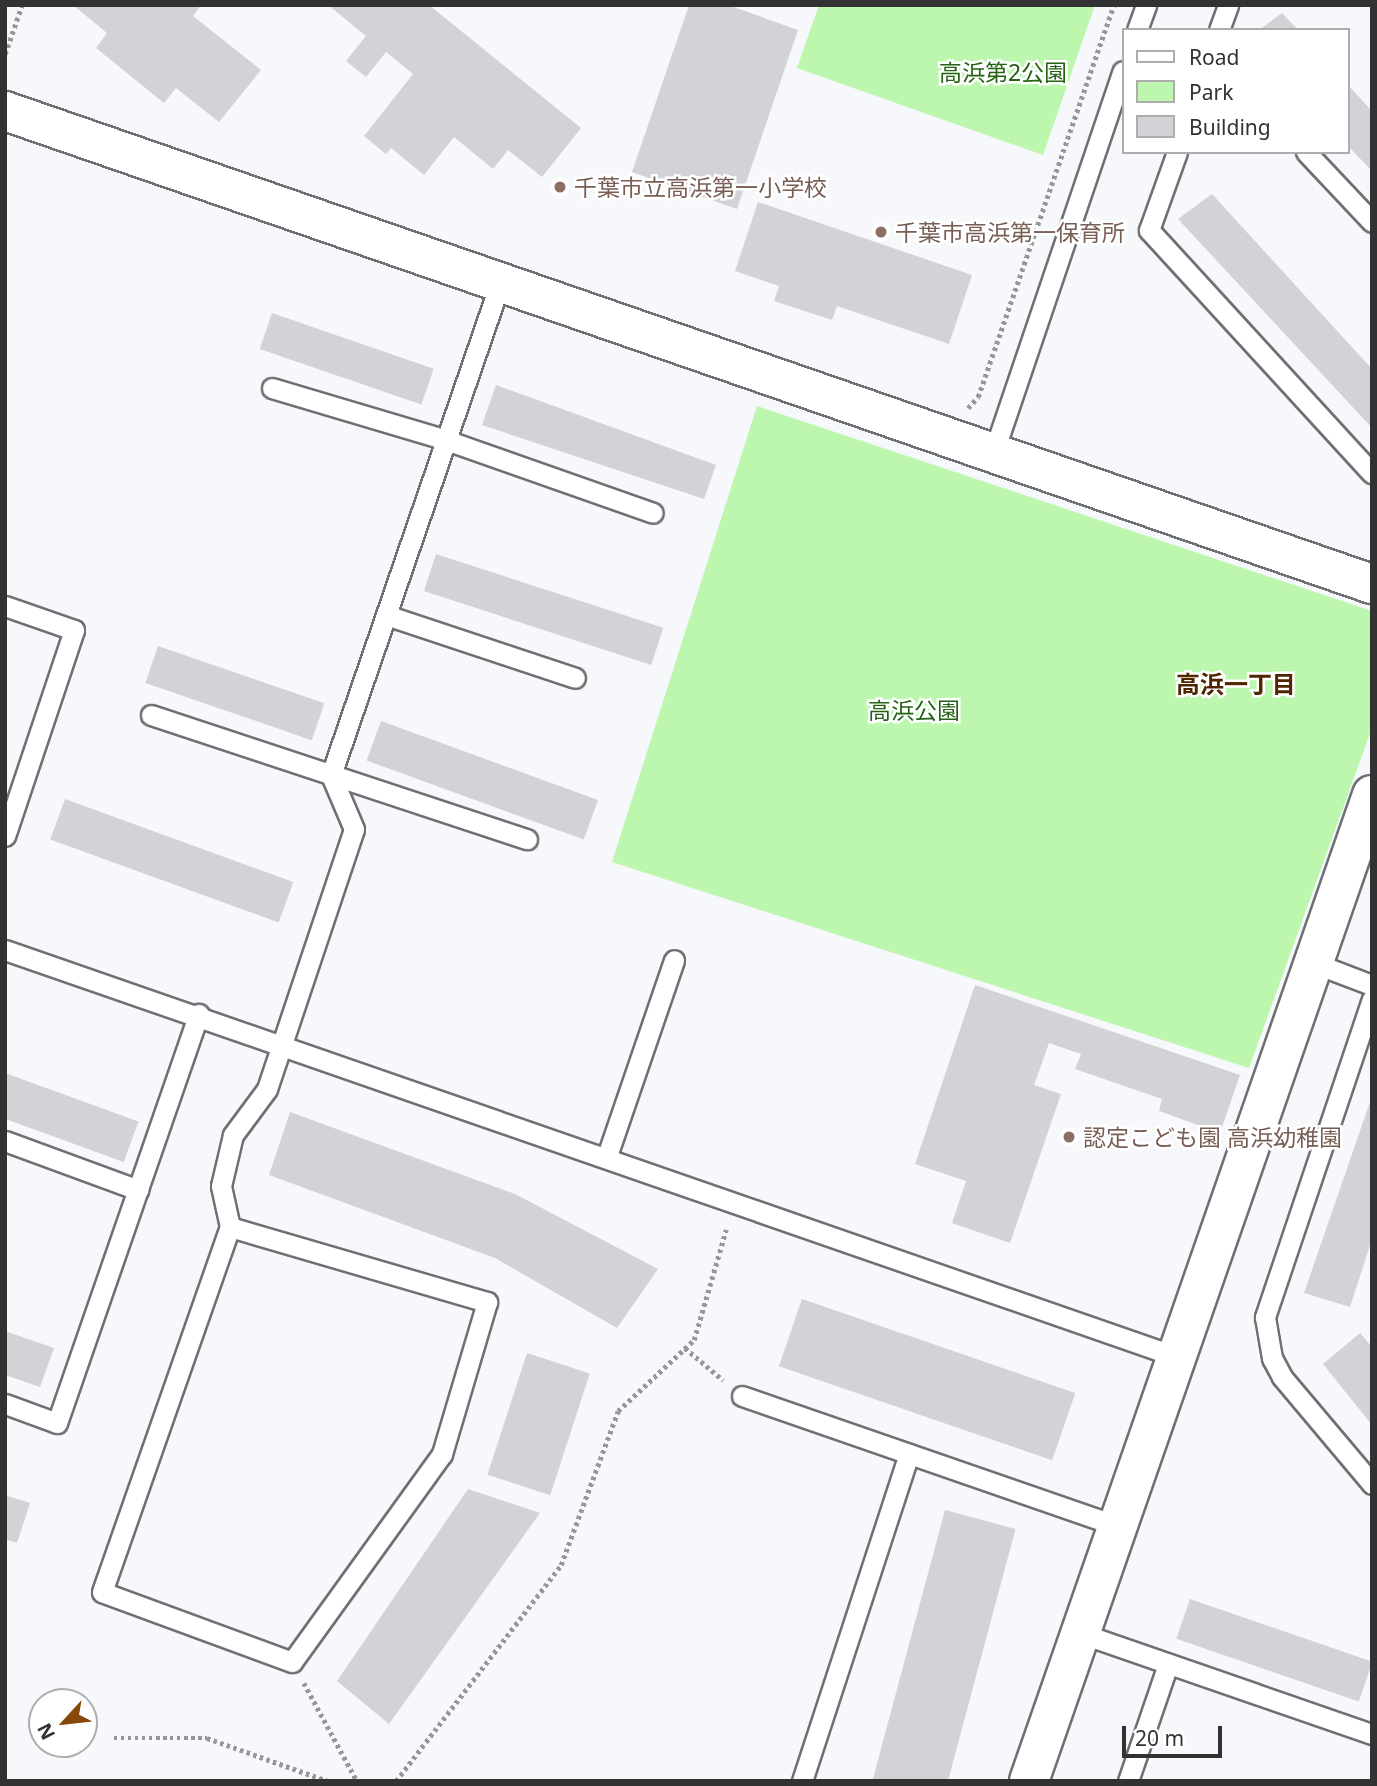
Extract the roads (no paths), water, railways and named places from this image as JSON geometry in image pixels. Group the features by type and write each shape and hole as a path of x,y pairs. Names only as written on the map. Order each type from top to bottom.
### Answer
{"street":[{"path":"5,111 499,286 1372,584"},
{"path":"1029,1781 1314,963 1362,855 1372,795"}],"lane":[{"path":"1138,28 1146,5"},
{"path":"1220,28 1228,5"},
{"path":"993,454 1122,74"},
{"path":"1176,154 1149,230 1372,472"},
{"path":"1308,154 1372,222"},
{"path":"230,1227 487,1302 442,1454 292,1662 102,1592 230,1227 221,1186 233,1135 267,1089 354,829 331,775 499,286"},
{"path":"272,388 446,440 653,513"},
{"path":"5,606 74,630 5,836"},
{"path":"386,615 575,678"},
{"path":"151,715 527,839"},
{"path":"5,950 281,1042 1175,1356"},
{"path":"607,1156 674,960"},
{"path":"1314,963 1372,985"},
{"path":"1372,999 1265,1317 1272,1358 1282,1377 1372,1484"},
{"path":"5,1404 57,1423 199,1014"},
{"path":"5,1142 138,1190"},
{"path":"742,1396 1117,1526"},
{"path":"802,1781 909,1454"},
{"path":"1080,1633 1372,1734"},
{"path":"1128,1781 1168,1664"}],"place":[{"name":"千葉市立高浜第一小学校","path":"560,187"},
{"name":"千葉市高浜第一保育所","path":"881,232"},
{"name":"認定こども園 高浜幼稚園","path":"1069,1137"}],"district":[{"name":"高浜一丁目","path":"1236,684"}],"park label":[{"name":"高浜第2公園","path":"1003,72"},
{"name":"高浜公園","path":"914,710"}]}
